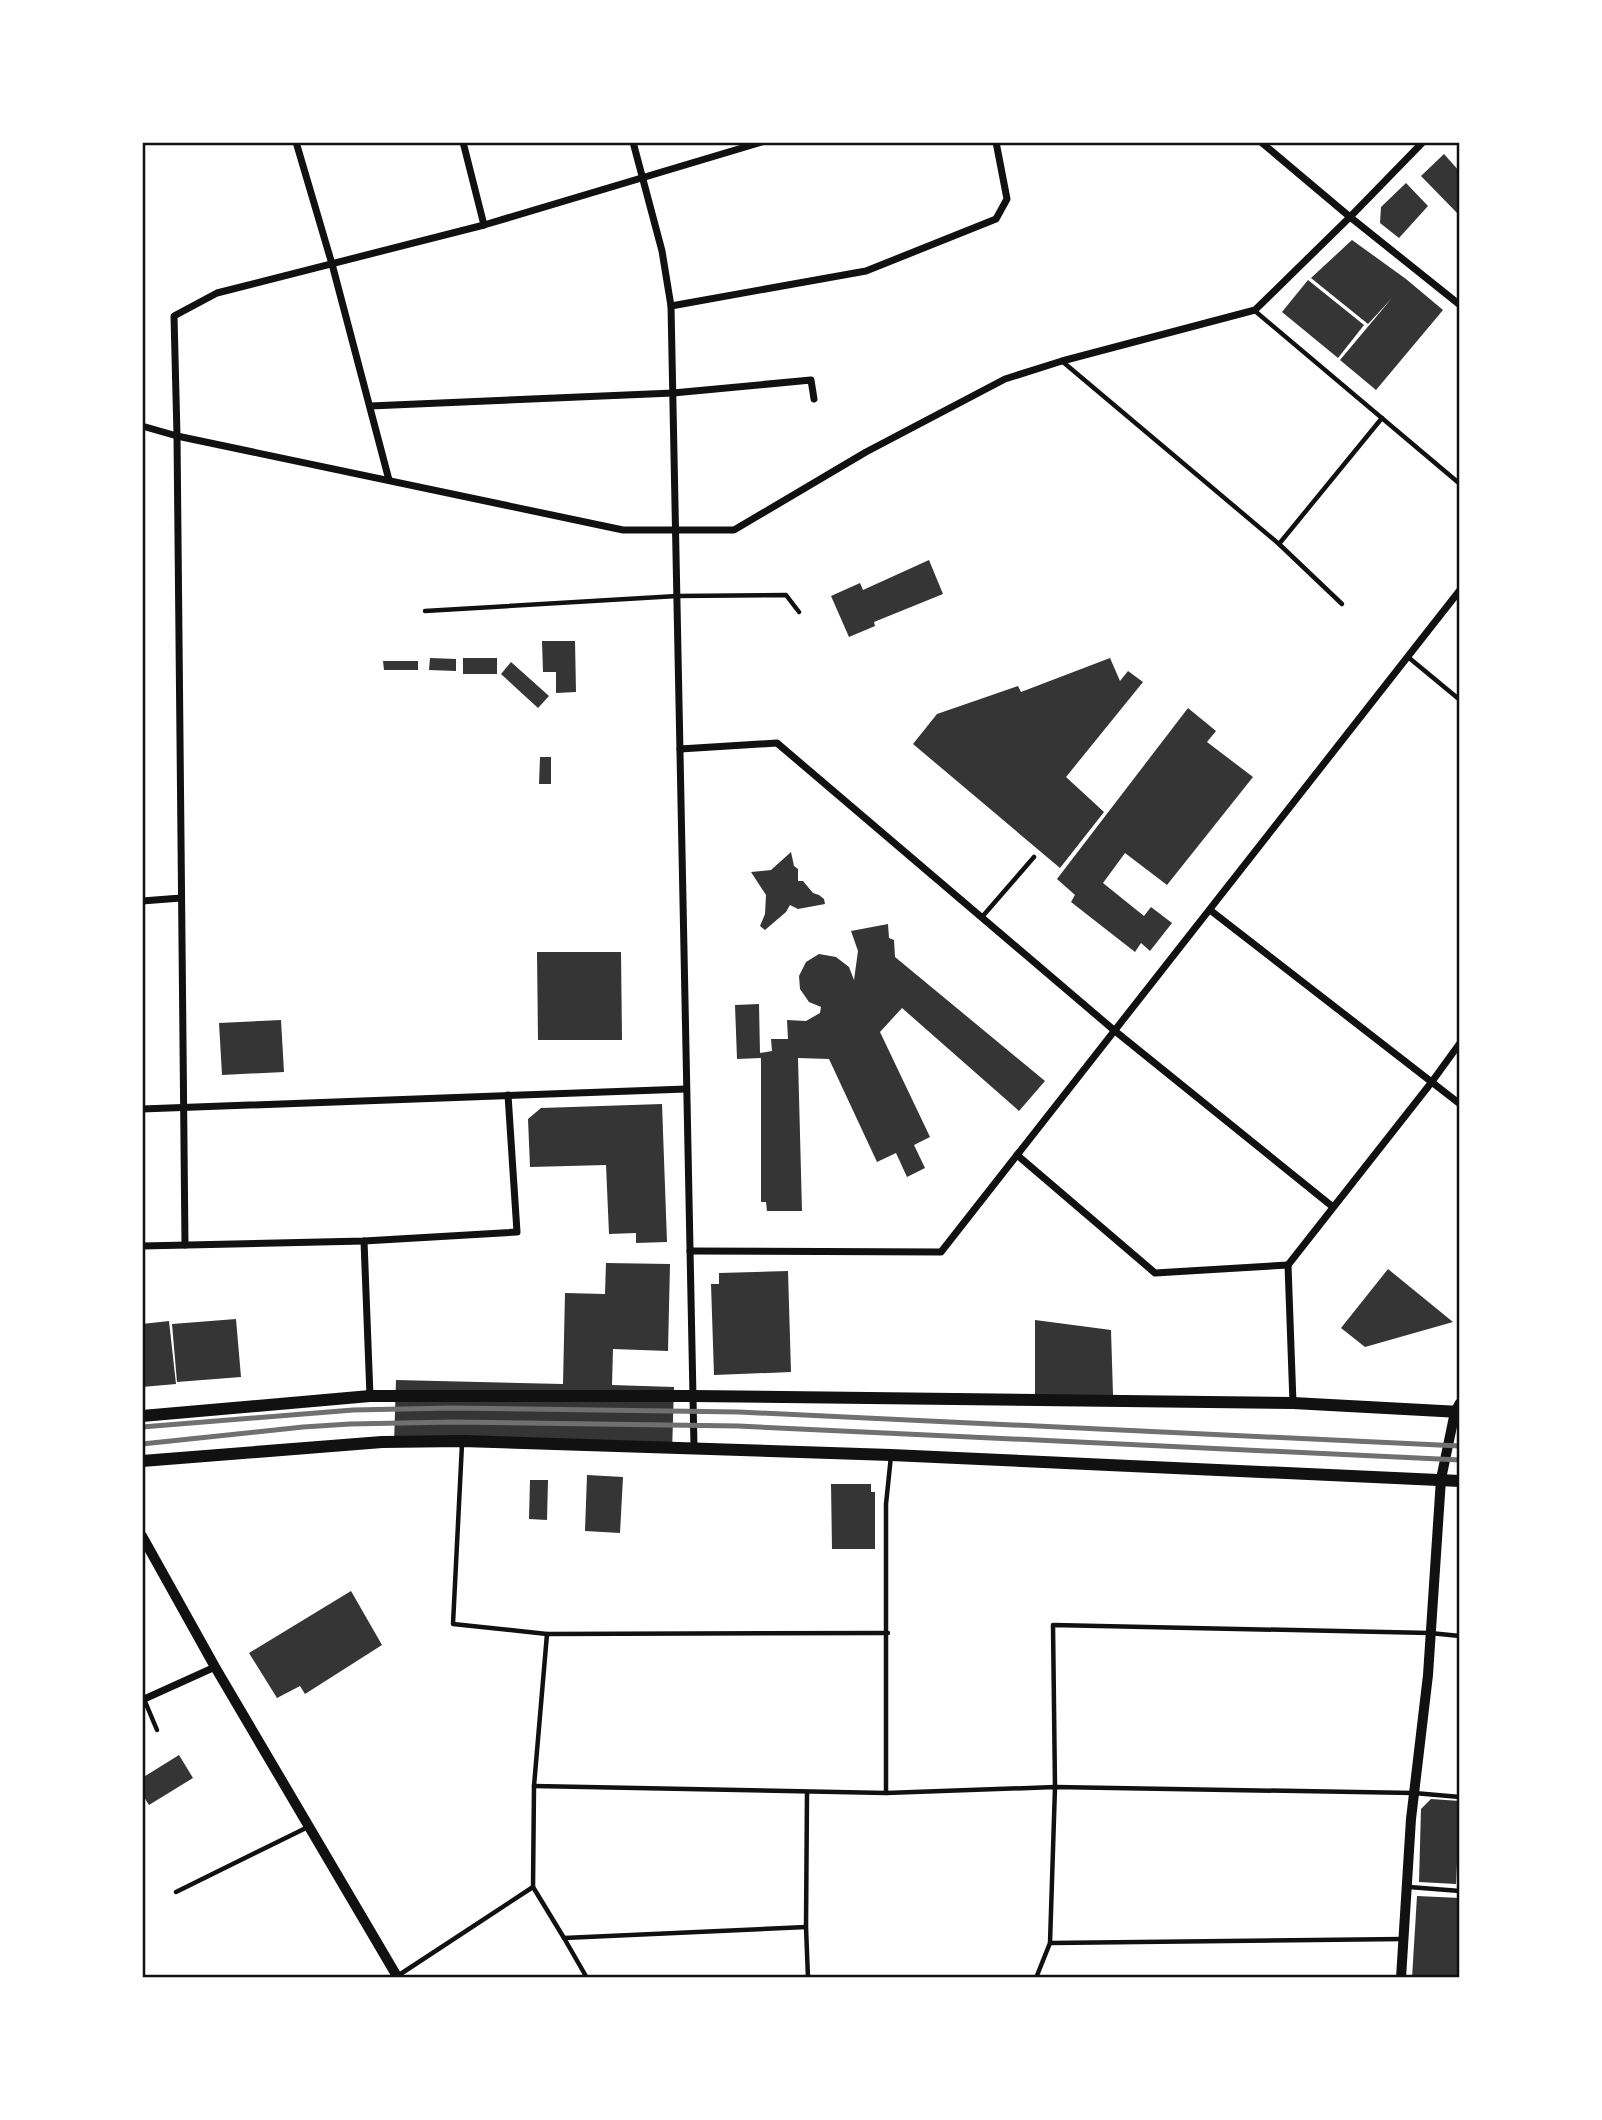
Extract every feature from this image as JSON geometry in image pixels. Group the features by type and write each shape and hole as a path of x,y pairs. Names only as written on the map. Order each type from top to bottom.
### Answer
{"main road":[{"path":"142,1416 370,1396 692,1396 1293,1403 1458,1409"},
{"path":"142,1461 382,1442 462,1441 694,1447 1460,1481"}],"street":[{"path":"296,142 332,264 389,480"},
{"path":"463,142 484,225"},
{"path":"633,142 662,251 671,306 694,1447"},
{"path":"185,1245 174,316 217,293 484,225 762,142"},
{"path":"671,306 866,271 996,219 1007,199 996,142"},
{"path":"1261,142 1460,305"},
{"path":"142,426 177,436 623,530 734,530 866,452 1005,379 1062,361 1255,310 1423,142"},
{"path":"370,406 673,393 811,380 814,399"},
{"path":"690,1251 941,1252 1460,590"},
{"path":"680,749 777,743 1115,1031 1333,1207"},
{"path":"142,901 181,898"},
{"path":"1210,910 1460,1104"},
{"path":"1293,1403 1288,1265 1460,1043"},
{"path":"142,1109 687,1088"},
{"path":"142,1246 364,1241 517,1232 508,1095"},
{"path":"1017,1155 1155,1273 1288,1265"},
{"path":"364,1241 370,1396"},
{"path":"1401,1978 1414,1793 1425,1712 1441,1479 1458,1409"},
{"path":"142,1536 396,1978"},
{"path":"143,1700 215,1667"}],"lane":[{"path":"1255,310 1460,484"},
{"path":"1062,361 1279,544 1342,604"},
{"path":"1279,544 1382,418"},
{"path":"425,611 677,596 786,595 799,612"},
{"path":"1407,657 1460,700"},
{"path":"981,918 1034,857"},
{"path":"462,1441 453,1624 547,1634 888,1633"},
{"path":"886,1793 886,1504 891,1455"},
{"path":"1036,1978 1050,1943 1055,1787 1053,1625 1430,1633 1460,1636"},
{"path":"547,1634 534,1786 533,1887 587,1978"},
{"path":"143,1700 157,1730"},
{"path":"534,1786 807,1793 1055,1787 1414,1793 1460,1797"},
{"path":"807,1793 808,1978"},
{"path":"176,1892 309,1826"},
{"path":"396,1978 533,1887"},
{"path":"1407,1887 1460,1891"},
{"path":"564,1938 806,1927"},
{"path":"1050,1943 1404,1939"}],"building":[{"path":"1444,154 1460,172 1460,216 1421,176"},
{"path":"1406,183 1428,206 1399,238 1380,223 1381,207"},
{"path":"1352,240 1443,310 1376,390 1340,360 1392,298 1368,324 1311,278"},
{"path":"1308,280 1364,325 1338,358 1282,312"},
{"path":"929,560 943,594 874,622 875,626 849,637 831,596 860,583 863,590"},
{"path":"542,641 575,641 576,692 556,693 556,672 543,672"},
{"path":"430,658 456,659 456,671 429,670"},
{"path":"463,658 497,658 497,674 463,674"},
{"path":"1110,658 1120,681 1128,671 1143,682 1066,777 1104,812 1060,868 913,744 937,714 1018,686 1021,692"},
{"path":"383,661 418,661 418,670 384,670"},
{"path":"511,662 549,696 538,708 501,674"},
{"path":"1188,708 1216,731 1207,742 1253,777 1167,885 1125,853 1103,883 1144,916 1151,907 1172,923 1150,951 1141,943 1135,952 1071,902 1075,895 1057,879"},
{"path":"540,757 551,757 551,784 539,784"},
{"path":"791,852 794,866 798,869 798,881 803,881 813,893 824,899 825,904 798,909 790,905 786,912 765,930 760,926 765,914 766,895 751,872 771,870"},
{"path":"888,924 889,938 894,940 895,957 1045,1081 1019,1111 902,1008 880,1032 930,1137 914,1145 925,1168 907,1177 896,1153 877,1162 829,1059 798,1058 802,1211 767,1211 766,1202 761,1202 761,1058 737,1059 735,1005 759,1004 760,1053 772,1051 771,1039 788,1039 787,1020 806,1021 820,1013 821,1007 809,1002 800,989 799,976 806,962 819,954 836,957 849,967 854,980 858,951 851,931"},
{"path":"537,952 621,952 622,1040 538,1040"},
{"path":"281,1020 284,1072 222,1075 219,1023"},
{"path":"662,1104 667,1242 636,1243 636,1233 609,1234 606,1165 530,1167 528,1119 541,1108"},
{"path":"606,1263 670,1264 668,1351 613,1349 612,1385 674,1387 672,1452 394,1444 396,1380 563,1384 565,1293 605,1294"},
{"path":"1388,1269 1453,1322 1365,1347 1341,1328"},
{"path":"788,1271 791,1372 714,1375 711,1284 719,1284 719,1273"},
{"path":"236,1319 241,1377 177,1382 172,1324"},
{"path":"1035,1320 1111,1330 1113,1395 1035,1395"},
{"path":"169,1321 176,1384 142,1387 142,1324"},
{"path":"587,1475 623,1477 620,1533 585,1531"},
{"path":"530,1480 548,1480 547,1520 529,1519"},
{"path":"831,1484 871,1484 871,1492 875,1492 875,1549 832,1549"},
{"path":"351,1591 382,1645 305,1694 300,1686 277,1698 249,1653"},
{"path":"179,1755 193,1778 149,1805 142,1794 142,1778"},
{"path":"1431,1799 1460,1801 1456,1884 1419,1882 1421,1809"},
{"path":"1417,1896 1460,1898 1460,1978 1412,1978"}],"railway":[{"path":"142,1427 353,1410 453,1408 739,1412 1460,1446"},
{"path":"142,1444 303,1427 453,1422 738,1426 1460,1460"}]}
